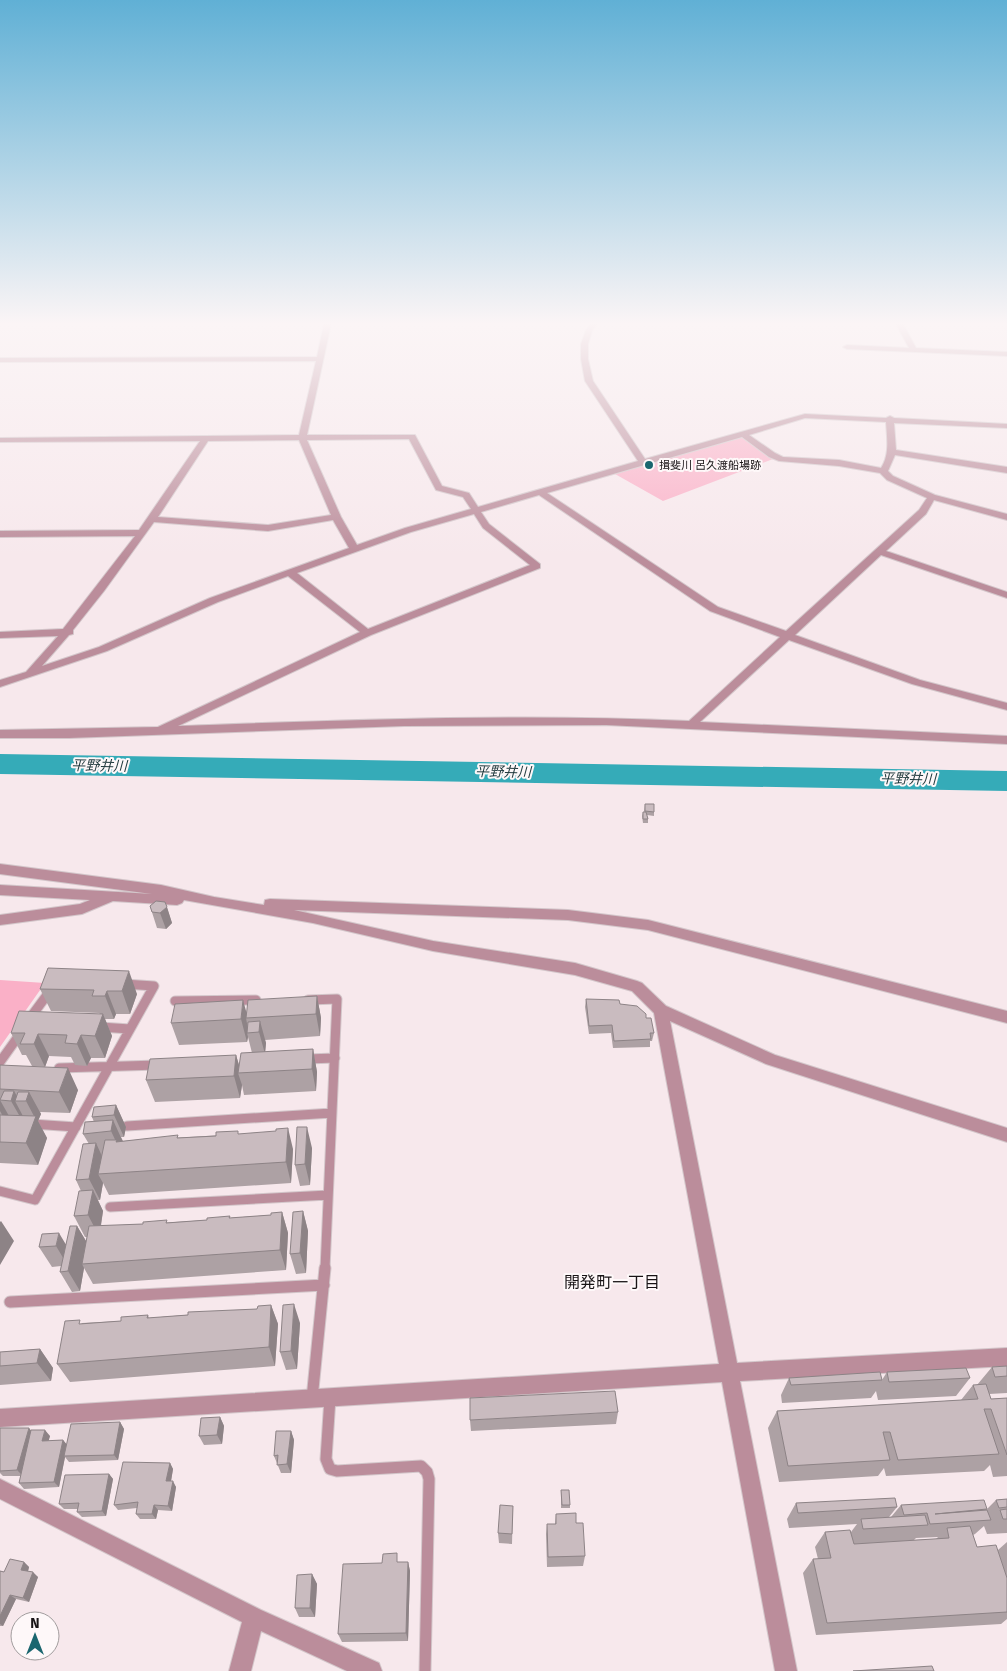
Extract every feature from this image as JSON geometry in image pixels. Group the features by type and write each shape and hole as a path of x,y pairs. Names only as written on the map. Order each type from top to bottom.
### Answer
{"street":[{"path":"310,402 302,438 336,517 354,549"},
{"path":"604,402 643,462"},
{"path":"0,684 103,649 214,600 408,530 477,512 805,416 890,418 1007,426"},
{"path":"882,471 889,464 891,452 890,418"},
{"path":"742,433 772,455 782,459 839,463 882,471 890,478 932,497 1007,517"},
{"path":"0,440 412,437 439,488 466,495 486,526 537,566 367,633 159,731"},
{"path":"28,675 69,632 152,519 205,439"},
{"path":"891,452 1007,470"},
{"path":"542,493 714,609 916,682 1007,706"},
{"path":"694,726 695,720 923,512 932,497"},
{"path":"152,519 268,528 336,517"},
{"path":"0,534 141,534"},
{"path":"880,552 1007,595"},
{"path":"290,573 367,633"},
{"path":"0,635 69,632"},
{"path":"0,734 159,731 404,722 606,722 1007,740"},
{"path":"0,869 161,890 214,902 313,918 433,946 575,969 637,987 661,1010 771,1060 1007,1135"},
{"path":"0,890 214,902 568,915 648,925 1007,1016"},
{"path":"0,920 82,909 112,896"},
{"path":"661,1010 731,1372 786,1671"},
{"path":"0,1418 731,1372 1007,1357"},
{"path":"0,1490 254,1617 372,1671"},
{"path":"240,1671 254,1617"}],"lane":[{"path":"0,1191 35,1200 154,986 116,983"},
{"path":"0,1062 33,1022 53,986"},
{"path":"299,1000 337,999 324,1285 321,1399 326,1459 330,1468 337,1471 421,1466 427,1472 429,1479 424,1671"},
{"path":"175,1001 271,1000"},
{"path":"93,1026 130,1029"},
{"path":"295,1060 335,1058"},
{"path":"50,1068 168,1064"},
{"path":"127,1126 332,1113"},
{"path":"19,1123 76,1127"},
{"path":"110,1207 328,1195"},
{"path":"10,1302 324,1285"}],"shaded area":[{"path":"740,435 773,459 663,501 615,474"},
{"path":"0,980 45,983 0,1047"}],"building":[{"path":"645,804 654,804 654,812 645,811"},
{"path":"643,812 646,812 648,819 643,819"},
{"path":"156,901 165,902 167,907 160,913 152,912 150,906"},
{"path":"48,968 129,971 122,991 107,991 105,996 92,996 94,990 40,989"},
{"path":"317,996 316,1014 246,1018 248,1000"},
{"path":"586,999 619,1000 620,1004 637,1006 646,1014 646,1018 651,1018 654,1033 650,1033 651,1039 614,1041 612,1025 589,1026"},
{"path":"243,1000 241,1019 171,1023 175,1004"},
{"path":"19,1011 103,1014 95,1036 81,1035 77,1044 65,1043 67,1035 38,1034 34,1044 20,1044 25,1033 11,1033"},
{"path":"260,1021 259,1032 247,1033 248,1022"},
{"path":"313,1049 312,1069 238,1073 241,1053"},
{"path":"236,1055 234,1076 146,1080 150,1059"},
{"path":"0,1065 68,1068 59,1092 0,1089"},
{"path":"4,1091 14,1091 11,1101 0,1100"},
{"path":"18,1092 29,1092 26,1101 15,1101"},
{"path":"116,1105 114,1115 92,1117 94,1107"},
{"path":"0,1115 36,1116 26,1143 0,1142"},
{"path":"113,1120 111,1131 83,1134 85,1122"},
{"path":"297,1127 307,1127 305,1164 295,1165"},
{"path":"288,1128 286,1162 98,1174 105,1140 117,1140 116,1142 178,1135 177,1138 216,1136 216,1132 238,1131 238,1134 276,1131 276,1129"},
{"path":"96,1143 89,1179 76,1180 83,1144"},
{"path":"93,1190 88,1215 74,1216 79,1191"},
{"path":"303,1211 300,1253 290,1254 293,1212"},
{"path":"282,1212 280,1250 82,1264 89,1226 143,1224 143,1222 167,1220 166,1223 230,1216 229,1218 271,1215 271,1213"},
{"path":"70,1226 77,1226 68,1271 60,1272"},
{"path":"59,1233 56,1246 39,1247 42,1234"},
{"path":"294,1304 291,1351 280,1352 283,1305"},
{"path":"271,1305 269,1347 57,1364 65,1321 80,1320 79,1324 121,1321 121,1317 148,1315 147,1318 188,1315 188,1312 257,1309 258,1306"},
{"path":"40,1349 37,1363 0,1366 0,1352"},
{"path":"1007,1366 1007,1376 995,1377 992,1367"},
{"path":"966,1368 970,1378 889,1382 887,1372"},
{"path":"880,1372 882,1380 791,1385 789,1378"},
{"path":"986,1384 991,1399 1007,1398 1007,1455 991,1409 984,1409 999,1454 898,1460 890,1432 883,1432 890,1460 788,1466 777,1411 978,1399 973,1385"},
{"path":"615,1391 618,1412 470,1420 470,1398"},
{"path":"220,1417 217,1435 199,1436 201,1418"},
{"path":"120,1422 114,1455 64,1456 71,1424"},
{"path":"0,1428 29,1428 17,1470 0,1471"},
{"path":"31,1430 45,1430 42,1441 63,1440 54,1482 19,1483"},
{"path":"276,1431 291,1431 287,1464 277,1465 278,1455 274,1456"},
{"path":"123,1462 170,1463 166,1481 173,1481 168,1506 154,1505 152,1514 136,1514 138,1502 114,1505"},
{"path":"109,1474 102,1511 77,1512 79,1503 59,1504 65,1475"},
{"path":"561,1490 569,1490 570,1505 562,1505"},
{"path":"895,1498 897,1507 798,1513 796,1503"},
{"path":"1007,1499 1007,1507 999,1508 996,1500"},
{"path":"984,1500 987,1509 935,1514 987,1510 991,1520 930,1524 927,1513 904,1515 901,1505"},
{"path":"500,1505 513,1506 512,1534 498,1533"},
{"path":"1007,1509 1007,1519 1003,1519 1000,1510"},
{"path":"576,1513 576,1523 583,1523 585,1556 548,1557 547,1524 556,1524 556,1514"},
{"path":"925,1515 928,1525 863,1529 861,1519"},
{"path":"970,1526 977,1547 996,1545 1007,1578 1007,1612 827,1623 813,1559 831,1558 825,1532 850,1530 854,1544 949,1538 947,1528"},
{"path":"397,1553 397,1562 408,1562 406,1633 338,1634 343,1564 382,1563 383,1554"},
{"path":"10,1559 24,1562 21,1570 33,1572 23,1598 10,1595 0,1616 0,1571 4,1572"},
{"path":"312,1574 310,1608 295,1608 297,1575"},
{"path":"932,1666 934,1671 853,1671"}],"waterway":[{"name":"平野井川","path":"0,764 1007,781"}],"place":[{"name":"揖斐川 呂久渡船場跡","path":"649,465"}],"district":[{"name":"開発町一丁目","path":"612,1282"}]}
